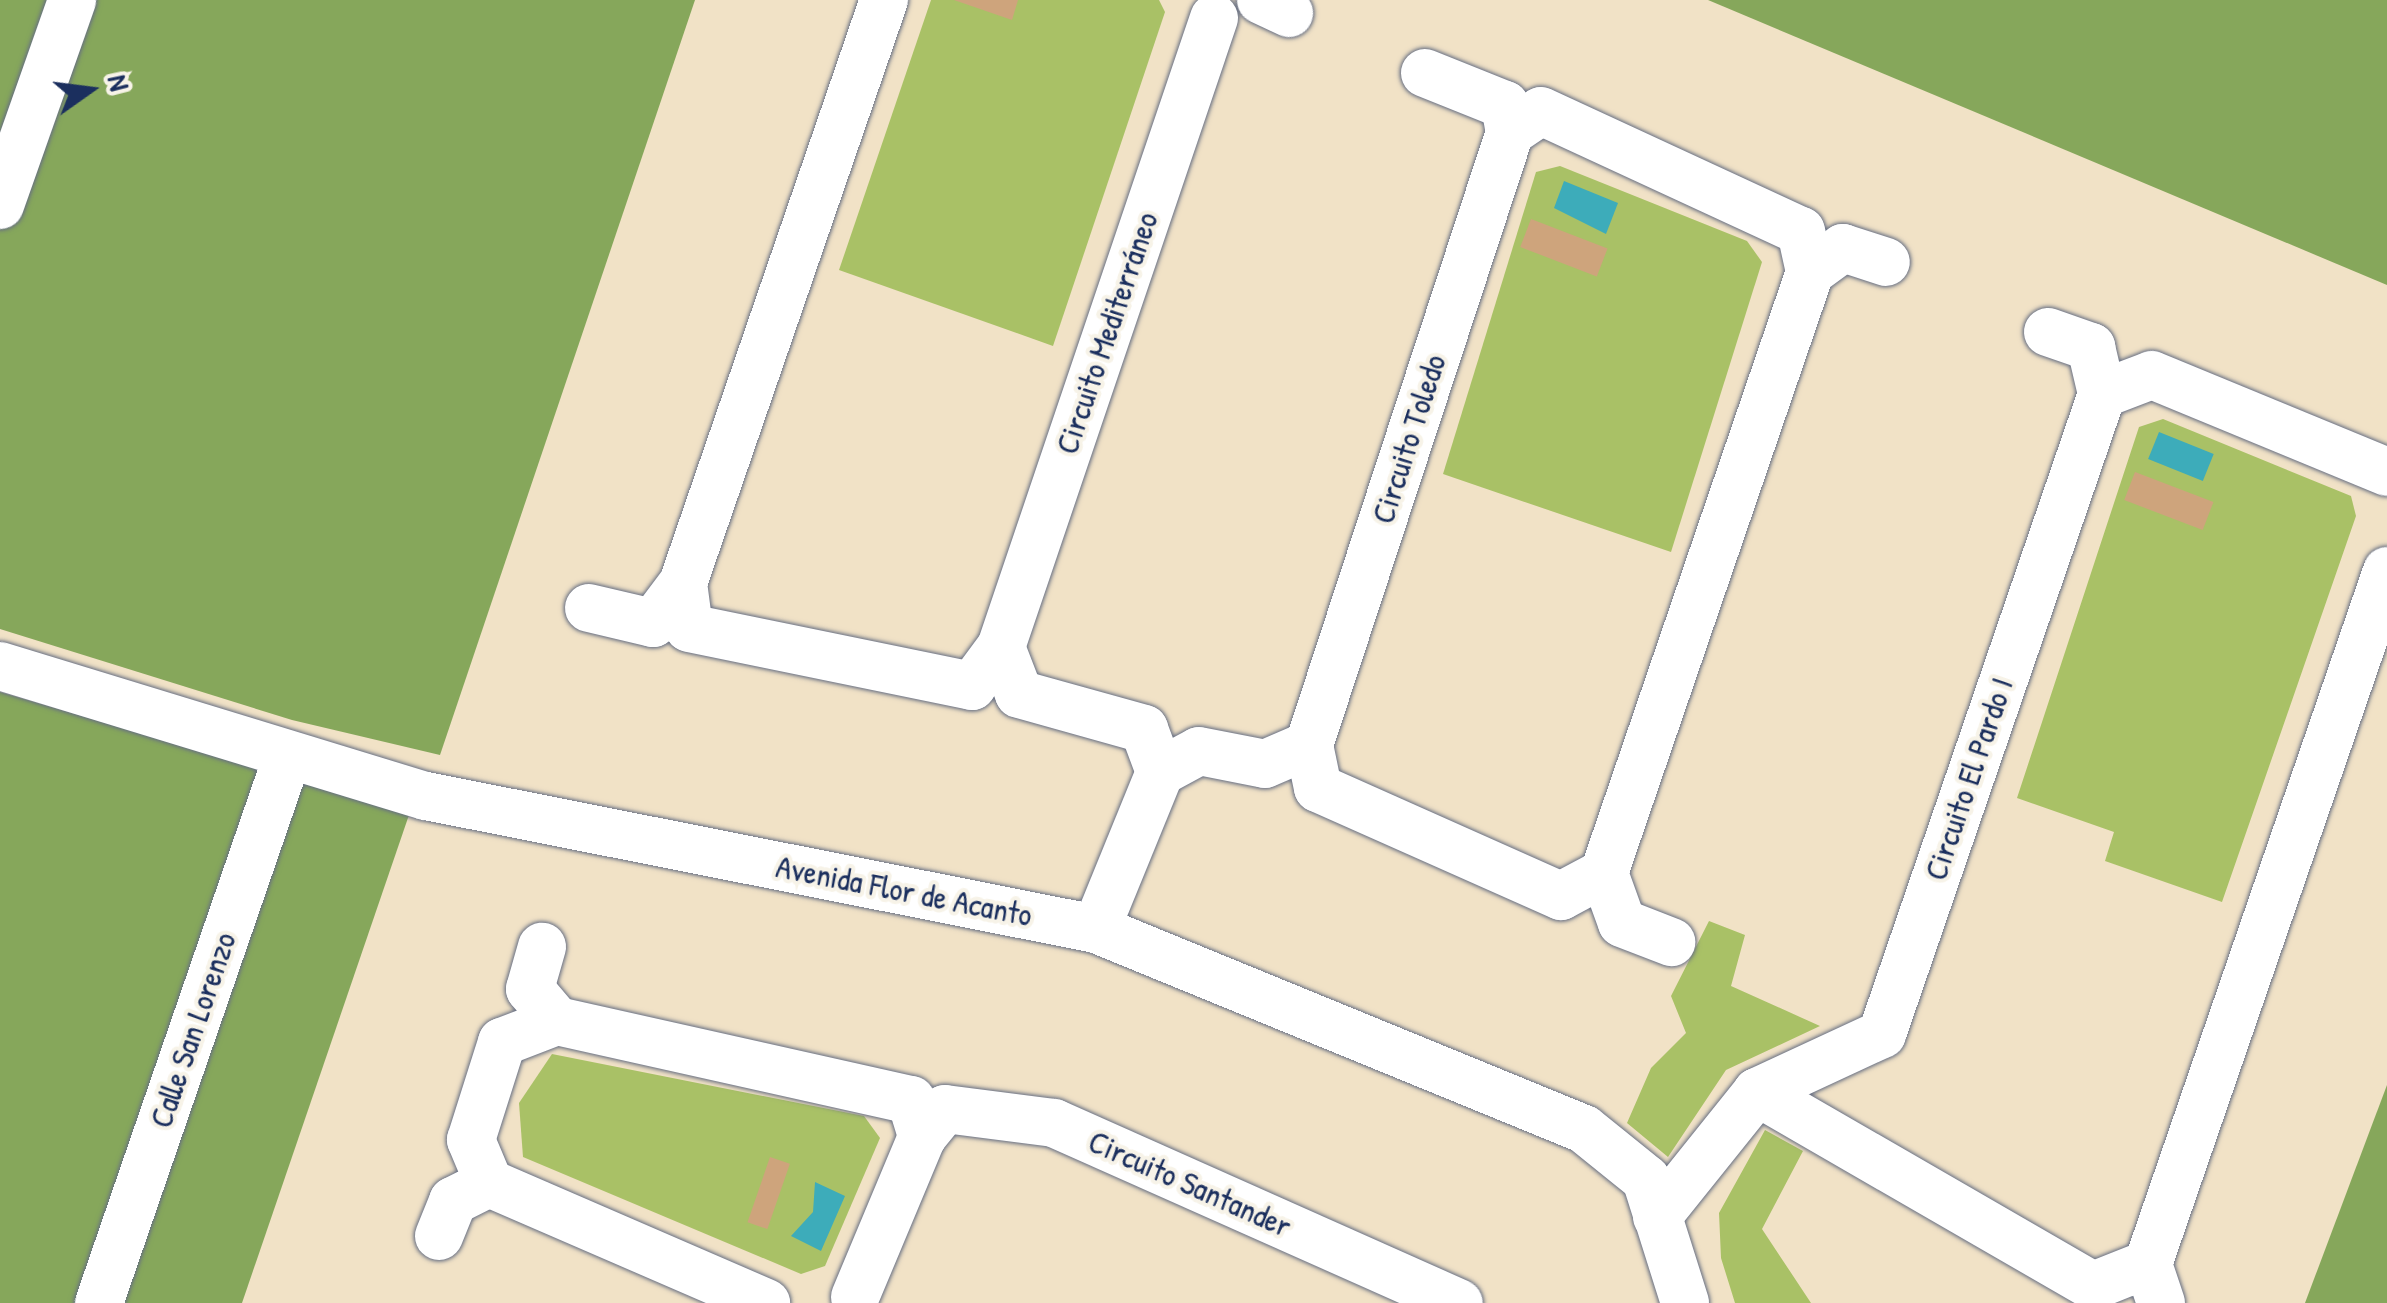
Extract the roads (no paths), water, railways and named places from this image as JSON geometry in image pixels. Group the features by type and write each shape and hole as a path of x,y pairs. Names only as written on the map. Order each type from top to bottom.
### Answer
{"street":[{"path":"0,205 72,0"},
{"path":"589,608 653,623 684,584 884,0"},
{"name":"Circuito Mediterráneo","path":"684,584 688,628 972,686 1001,648 1222,6"},
{"path":"1425,73 1504,105 1510,132 1541,111 1801,231 1810,272 1604,873 1622,923 1671,942"},
{"name":"Circuito Toledo","path":"1309,746 1510,132"},
{"path":"1810,272 1843,248 1886,262"},
{"path":"2048,332 2091,348 2102,394 2152,374 2387,472"},
{"name":"Circuito El Pardo I","path":"1742,1109 1882,1034 2102,394"},
{"path":"1657,1217 1742,1109 2093,1286 2154,1284 2387,571"},
{"path":"1001,648 1019,694 1144,730 1160,772"},
{"name":"Avenida Flor de Acanto","path":"0,666 287,758 426,796 1096,929 1584,1129 1646,1179 1685,1303"},
{"path":"1096,929 1160,772 1200,751 1265,764 1309,746 1318,788 1561,896 1604,873"},
{"name":"Calle San Lorenzo","path":"99,1303 287,758"},
{"path":"542,946 530,989 556,1022"},
{"path":"766,1303 488,1183 471,1140 502,1042 556,1022 910,1100 922,1136 852,1301"},
{"name":"Circuito Santander","path":"922,1136 945,1109 1054,1123 1459,1303"},
{"path":"438,1236 453,1201 488,1183"}],"water":[{"path":"1564,181 1618,203 1606,234 1554,208"},
{"path":"2159,432 2214,454 2203,481 2148,459"},
{"path":"815,1182 845,1196 821,1251 791,1236 813,1212"}]}
